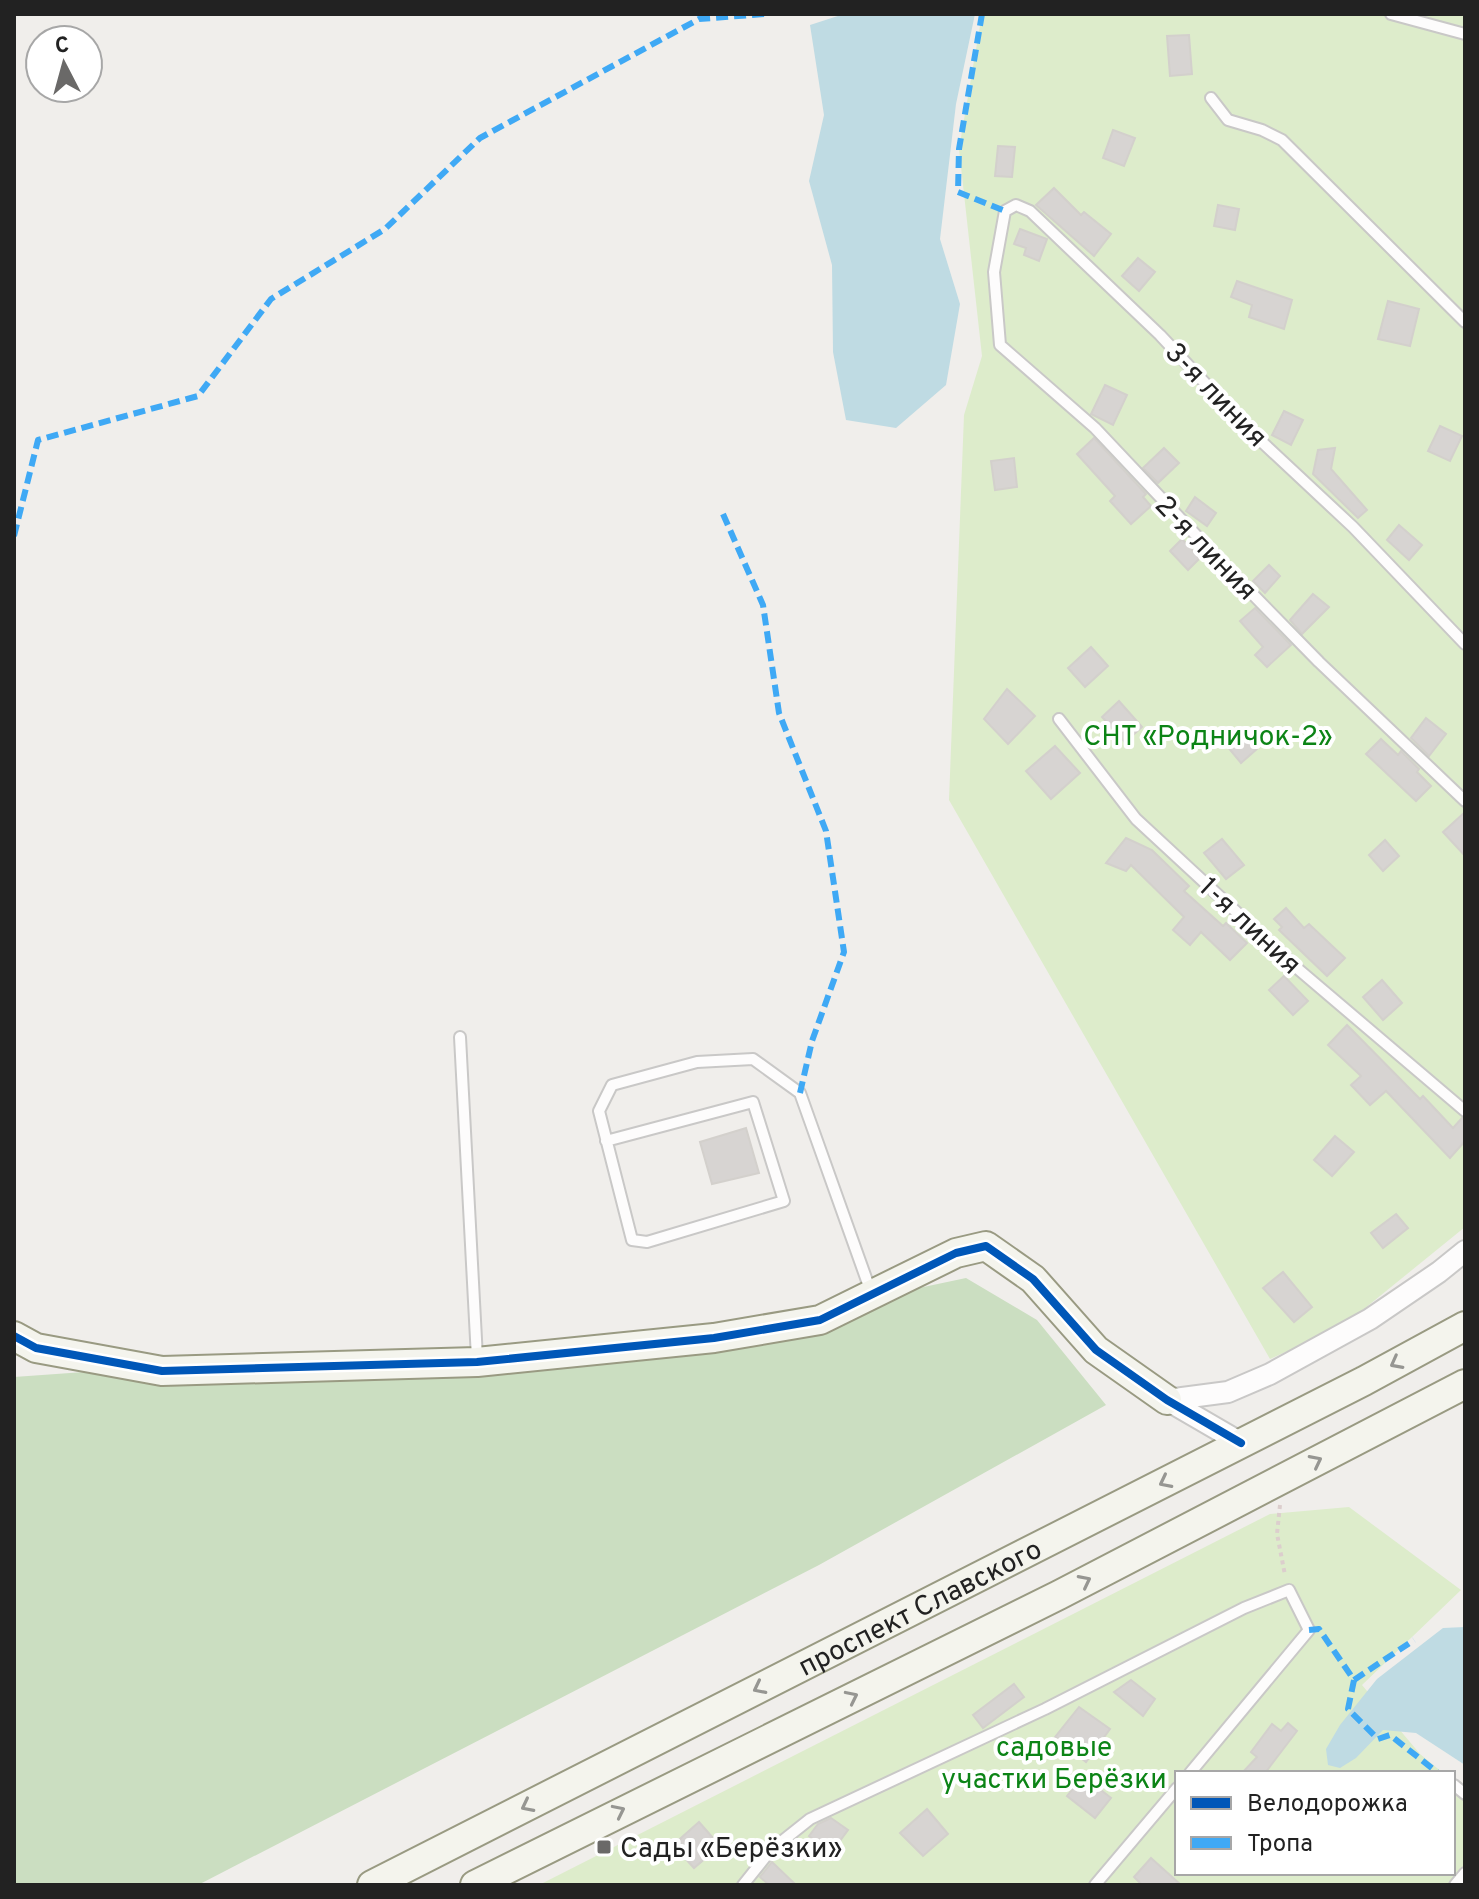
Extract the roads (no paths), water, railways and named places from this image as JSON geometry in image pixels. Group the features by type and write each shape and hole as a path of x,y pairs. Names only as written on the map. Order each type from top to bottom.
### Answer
{"main road":[{"path":"14,1336 36,1348 162,1371 477,1362 714,1338 820,1320 956,1253 986,1246 1033,1279 1096,1350 1167,1400"},
{"name":"проспект Славского","path":"372,1885 1465,1326"},
{"name":"проспект Славского","path":"475,1885 1059,1595 1465,1384"}],"street":[{"path":"1167,1400 1228,1392 1270,1374 1370,1319 1465,1251"},
{"path":"1167,1400 1241,1443"}],"lane":[{"path":"1391,14 1465,34"},
{"path":"1211,98 1228,120 1262,130 1282,140 1465,322"},
{"name":"3-я линия","path":"994,272 1005,211 1016,205 1030,211 1160,335 1247,428 1353,527 1465,644"},
{"name":"2-я линия","path":"994,272 1000,345 1095,428 1319,662 1465,801"},
{"name":"1-я линия","path":"1059,719 1136,819 1298,969 1465,1111"},
{"path":"460,1037 477,1362"},
{"path":"606,1141 753,1102 784,1201 647,1242 632,1240 606,1141 599,1111 612,1085 697,1062 753,1059 800,1093 872,1294"},
{"path":"743,1885 771,1850 810,1819 1045,1709 1244,1608 1289,1590 1309,1630 1192,1771"},
{"path":"1095,1885 1175,1790"},
{"path":"1455,1885 1465,1873"}],"water":[{"path":"844,14 975,14 956,104 940,239 960,304 946,385 896,428 846,420 833,352 832,265 809,181 824,115 810,25"},
{"path":"1465,1627 1465,1765 1416,1733 1383,1730 1356,1758 1340,1768 1328,1765 1326,1749 1340,1725 1377,1679 1443,1628"}],"place":[{"name":"Сады «Берёзки»","path":"604,1847"}],"park label":[{"name":"СНТ «Родничок-2»","path":"1208,735"},
{"name":"садовые участки Берёзки","path":"1054,1762"}]}
